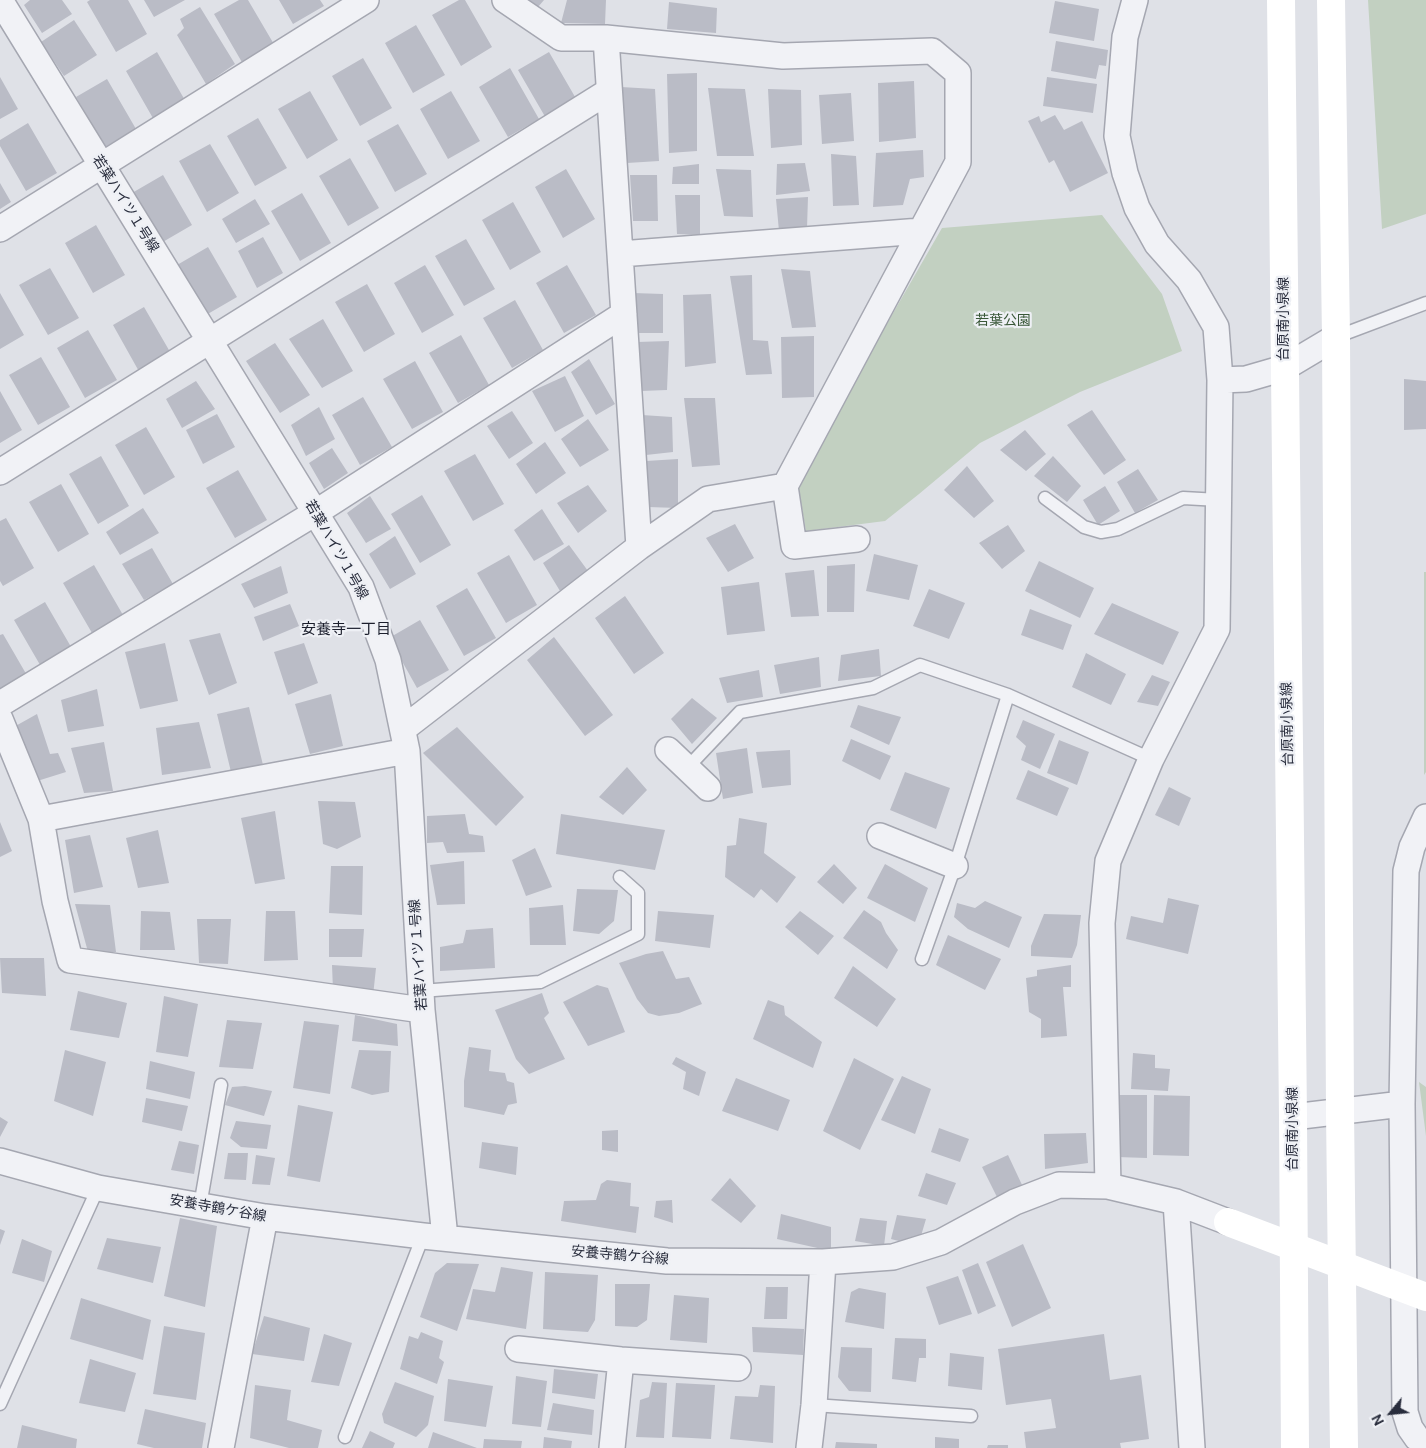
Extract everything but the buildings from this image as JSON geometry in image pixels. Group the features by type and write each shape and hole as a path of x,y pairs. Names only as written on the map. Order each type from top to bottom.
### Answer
{"street":[{"name":"若葉ハイツ１号線","path":"0,0 361,588 388,660 405,740 422,1001 434,1237"},
{"path":"0,229 366,0"},
{"path":"505,0 561,38 606,38 783,56 932,51 958,73 958,162 785,486 794,546 857,539"},
{"path":"1108,1186 1102,923 1108,861 1151,759 1217,629 1220,380 1216,327 1189,280 1157,244 1137,208 1125,174 1117,136 1125,37 1135,0"},
{"name":"台原南小泉線","path":"1281,0 1293,1117 1294,1448"},
{"path":"1332,0 1344,1448"},
{"path":"606,38 639,547"},
{"path":"0,472 609,91"},
{"path":"620,254 921,231"},
{"path":"0,704 315,513 624,314"},
{"path":"1220,380 1246,379 1284,368 1336,336"},
{"path":"41,819 405,740 639,547 708,499 785,486"},
{"path":"0,719 41,819 55,901 70,960 422,1001"},
{"path":"668,750 708,788"},
{"path":"1426,817 1412,847 1406,871 1402,1104 1405,1412 1410,1428 1426,1445"},
{"path":"880,836 955,866"},
{"path":"1293,1117 1402,1104"},
{"name":"安養寺鶴ケ谷線","path":"0,1161 98,1188 265,1217 667,1261 823,1262 893,1257 941,1242 1015,1202 1059,1185 1108,1186 1176,1202 1228,1222"},
{"path":"1176,1202 1192,1448"},
{"path":"221,1448 265,1217"},
{"path":"1228,1222 1426,1298"},
{"path":"809,1448 814,1405 823,1262"},
{"path":"518,1349 621,1360 738,1368"},
{"path":"612,1448 621,1360"}],"lane":[{"path":"1336,336 1426,303"},
{"path":"1045,498 1084,527 1101,532 1118,529 1183,498 1219,500"},
{"path":"687,768 740,712 873,688 920,665 1008,695 1151,759"},
{"path":"922,960 955,866 1008,695"},
{"path":"422,1001 540,982 638,934 638,893 620,877"},
{"path":"200,1206 221,1085"},
{"path":"0,1404 98,1188"},
{"path":"345,1437 434,1237"},
{"path":"814,1405 971,1416"}],"green space":[{"path":"1368,0 1426,0 1426,214 1382,229"},
{"name":"若葉公園","path":"1102,215 1162,294 1182,351 1080,392 980,443 885,521 806,531 797,480 942,228"},
{"path":"1424,572 1426,572 1426,772 1424,775"},
{"path":"1419,1082 1426,1087 1426,1136"}],"district":[{"name":"安養寺一丁目","path":"346,630"}]}
